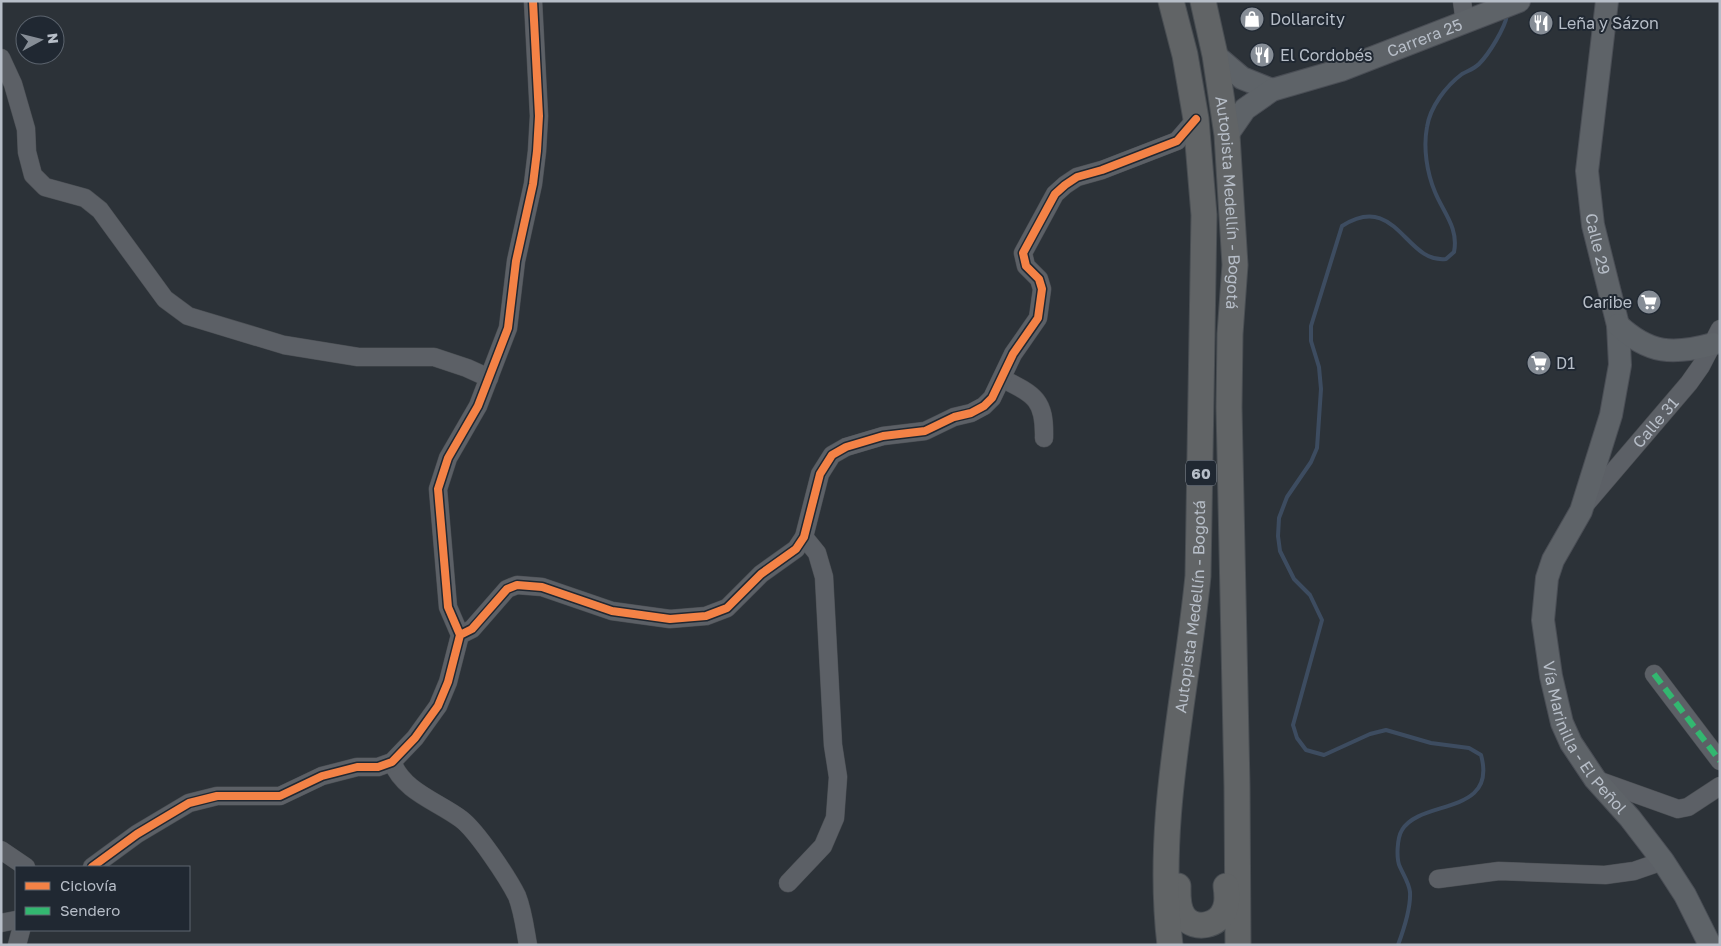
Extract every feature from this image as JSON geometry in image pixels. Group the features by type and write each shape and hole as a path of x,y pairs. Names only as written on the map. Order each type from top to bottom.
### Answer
{"highway":[{"name":"Autopista Medellín - Bogotá","path":"1170,945 1166,840 1175,741 1192,634 1201,518 1200,373 1204,215 1196,119 1185,55 1171,1"},
{"name":"Autopista Medellín - Bogotá","path":"1203,1 1215,55 1227,135 1235,265 1230,334 1229,406 1237,786 1238,945"},
{"path":"1175,741 1186,767 1178,840 1178,900 1179,909 1192,924 1201,926 1211,925 1221,918 1227,905 1226,811 1237,786"}],"main road":[{"name":"Carrera 25","path":"1227,135 1245,109 1272,90 1341,70 1463,12 1497,10 1519,1"},
{"name":"Calle 29","path":"1581,511 1616,392 1620,365 1618,324 1593,225 1587,171 1607,1"},
{"path":"1215,55 1242,78 1272,90"},
{"path":"1618,324 1633,338 1658,349 1671,351 1685,350 1716,336"},
{"name":"Vía Marinilla - El Peñol","path":"1581,511 1553,560 1547,578 1542,620 1547,657 1562,723 1570,743 1595,779 1630,818 1663,861 1685,895 1710,945"}],"street":[{"path":"93,866 137,834 189,803 216,796 280,796 329,774 357,767 378,767 392,762 415,738 438,706 448,682 460,635 448,607 438,488 448,458 478,406 508,328 516,261 533,184 537,151 539,116 534,1"},
{"path":"1,58 13,84 26,129 27,152 33,175 45,187 85,198 100,210 165,299 188,316 284,345 358,357 434,357 489,378"},
{"path":"460,635 472,629 506,589 517,585 542,587 612,610 670,619 717,614 727,608 761,574 796,549 804,537 820,474 832,455 846,447 883,436 925,431 971,413 988,402 1002,379 1013,354 1038,318 1042,289 1039,279 1026,266 1023,253 1055,194 1064,185 1077,177 1102,170 1177,142 1187,133 1196,119"},
{"name":"Calle 31","path":"1581,511 1689,383 1701,366 1716,336"},
{"path":"1002,379 1025,390 1040,404 1043,412 1044,438"},
{"path":"788,883 823,846 835,818 838,777 833,745 824,577 817,553 804,537"},
{"path":"1654,674 1720,761"},
{"path":"392,762 396,773 409,786 462,819 475,832 516,896 528,945"},
{"path":"1595,779 1678,809 1688,807 1720,786"},
{"path":"1,850 25,866"},
{"path":"1438,879 1499,871 1605,875 1634,872 1663,861"},
{"path":"1,923 15,920"},
{"path":"17,945 21,931"}],"waterway":[{"path":"1398,945 1407,919 1410,899 1409,886 1398,859 1400,834 1411,820 1455,804 1468,797 1478,788 1483,774 1481,755 1469,748 1431,743 1386,730 1370,734 1324,755 1306,750 1297,738 1293,725 1322,620 1310,595 1294,579 1280,551 1278,536 1279,518 1287,497 1311,462 1317,448 1321,389 1319,367 1311,341 1311,326 1342,226 1361,218 1376,217 1388,222 1420,251 1432,258 1446,259 1454,252 1455,243 1452,228 1435,192 1428,169 1425,143 1427,127 1431,112 1445,91 1462,74 1479,64 1492,48 1507,15"}],"marked path":[{"path":"1654,674 1720,761"}],"cycle path":[{"path":"93,866 137,834 189,803 217,796 280,796 322,776 357,767 378,767 392,762 415,738 438,706 448,682 460,635 448,607 438,489 448,458 478,406 508,328 516,261 533,184 537,151 539,116 533,1"},
{"path":"460,635 472,629 507,589 517,585 542,587 612,611 670,619 706,616 727,608 761,574 796,549 804,537 820,474 832,455 846,447 883,436 925,431 954,417 971,413 984,406 992,398 1013,354 1038,318 1042,289 1039,279 1026,266 1023,253 1055,194 1077,177 1102,170 1177,141 1196,119"}],"place":[{"name":"Dollarcity","path":"1252,19"},
{"name":"Leña y Sázon","path":"1541,23"},
{"name":"El Cordobés","path":"1262,55"},
{"name":"Caribe","path":"1649,302"},
{"name":"D1","path":"1539,363"}]}
